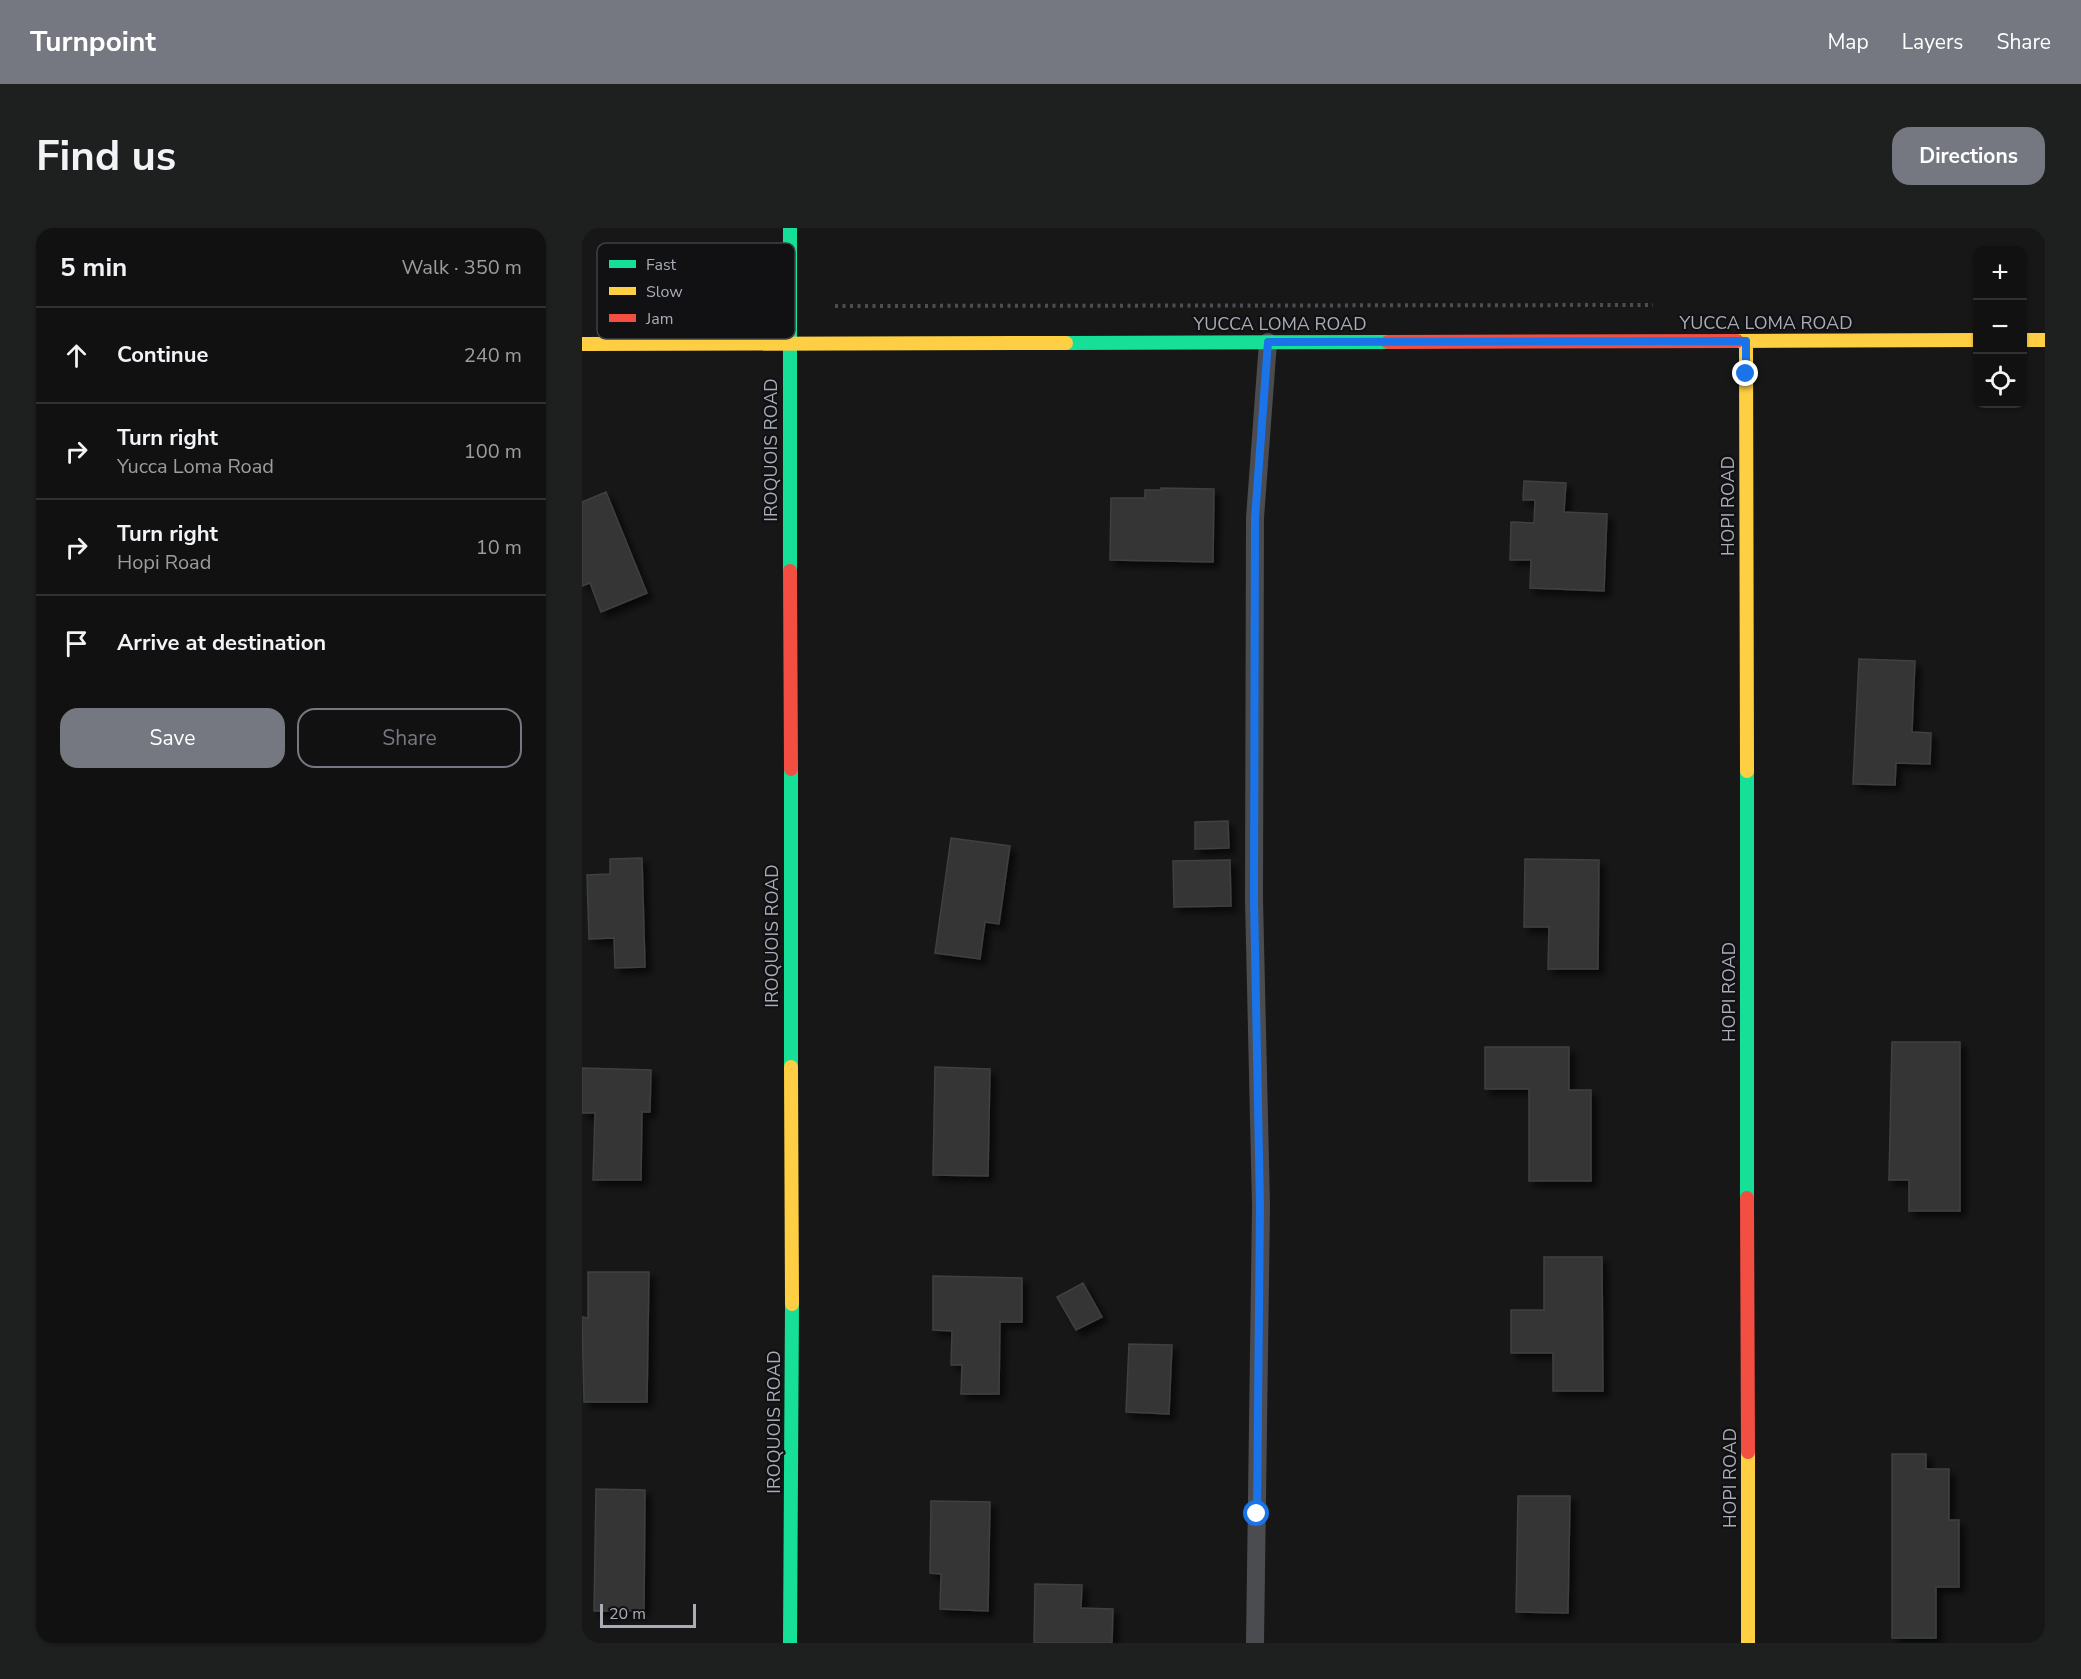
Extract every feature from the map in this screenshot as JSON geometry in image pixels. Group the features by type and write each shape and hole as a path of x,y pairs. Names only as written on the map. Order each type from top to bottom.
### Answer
{"street":[{"name":"IROQUOIS ROAD","path":"790,228 790,243"},
{"name":"IROQUOIS ROAD","path":"789,339 792,1602 790,1643"},
{"name":"YUCCA LOMA ROAD","path":"582,344 1973,340"},
{"path":"2027,340 2045,340"},
{"name":"HOPI ROAD","path":"1746,341 1748,1643"}],"lane":[{"path":"1255,1643 1260,1206 1254,899 1255,518 1268,342"}],"path":[{"path":"835,306 1656,305"}],"building":[{"path":"1524,481 1566,483 1564,512 1607,514 1604,591 1530,588 1531,560 1510,560 1511,522 1534,523 1535,500 1523,500"},
{"path":"1161,488 1214,489 1213,562 1110,560 1111,498 1145,498 1145,490 1161,490"},
{"path":"606,492 647,593 601,612 590,583 582,586 582,502"},
{"path":"1859,659 1915,661 1912,732 1931,733 1930,764 1896,763 1895,785 1853,784"},
{"path":"1228,821 1229,848 1195,849 1195,822"},
{"path":"951,838 1010,846 999,924 985,922 980,959 935,953"},
{"path":"642,858 645,967 615,968 614,938 589,939 587,875 610,874 610,859"},
{"path":"1525,859 1599,860 1598,969 1548,969 1549,927 1524,927"},
{"path":"1230,860 1231,906 1174,907 1173,861"},
{"path":"1892,1042 1960,1042 1960,1211 1909,1211 1909,1180 1889,1180"},
{"path":"1485,1047 1569,1047 1569,1090 1591,1090 1591,1181 1529,1181 1529,1089 1485,1089"},
{"path":"935,1067 990,1069 988,1176 933,1175"},
{"path":"582,1068 651,1070 650,1112 642,1112 641,1180 593,1180 595,1113 582,1113"},
{"path":"1544,1257 1602,1257 1603,1391 1553,1391 1553,1353 1511,1353 1511,1310 1544,1310"},
{"path":"588,1272 649,1272 647,1402 584,1402 582,1317 588,1318"},
{"path":"933,1276 1022,1278 1022,1322 1000,1322 999,1394 961,1394 962,1365 951,1365 952,1331 933,1330"},
{"path":"1083,1283 1102,1317 1076,1330 1057,1297"},
{"path":"1129,1344 1172,1345 1169,1414 1126,1412"},
{"path":"1892,1454 1926,1454 1926,1469 1949,1469 1949,1520 1959,1520 1959,1587 1936,1587 1936,1638 1892,1638"},
{"path":"596,1489 645,1490 644,1611 594,1611"},
{"path":"1518,1496 1570,1496 1568,1613 1516,1612"},
{"path":"931,1501 990,1502 988,1611 940,1609 941,1574 930,1573"},
{"path":"1035,1584 1082,1585 1081,1608 1113,1609 1112,1643 1034,1643"}],"traffic: fast":[{"path":"790,228 790,243"},
{"path":"790,339 790,571"},
{"path":"1066,343 1388,342"},
{"path":"791,769 791,1067"},
{"path":"1747,771 1747,1198"},
{"path":"790,1643 792,1304"}],"traffic: slow":[{"path":"1737,341 1973,340"},
{"path":"2027,340 2045,340"},
{"path":"1746,341 1747,771"},
{"path":"582,344 1066,343"},
{"path":"791,1067 792,1304"},
{"path":"1748,1452 1748,1643"}],"traffic: jam":[{"path":"1388,342 1737,341"},
{"path":"790,571 791,769"},
{"path":"1747,1198 1748,1452"}],"route":[{"path":"1257,1514 1260,1206 1254,899 1255,518 1268,342 1746,341 1746,374"}]}
